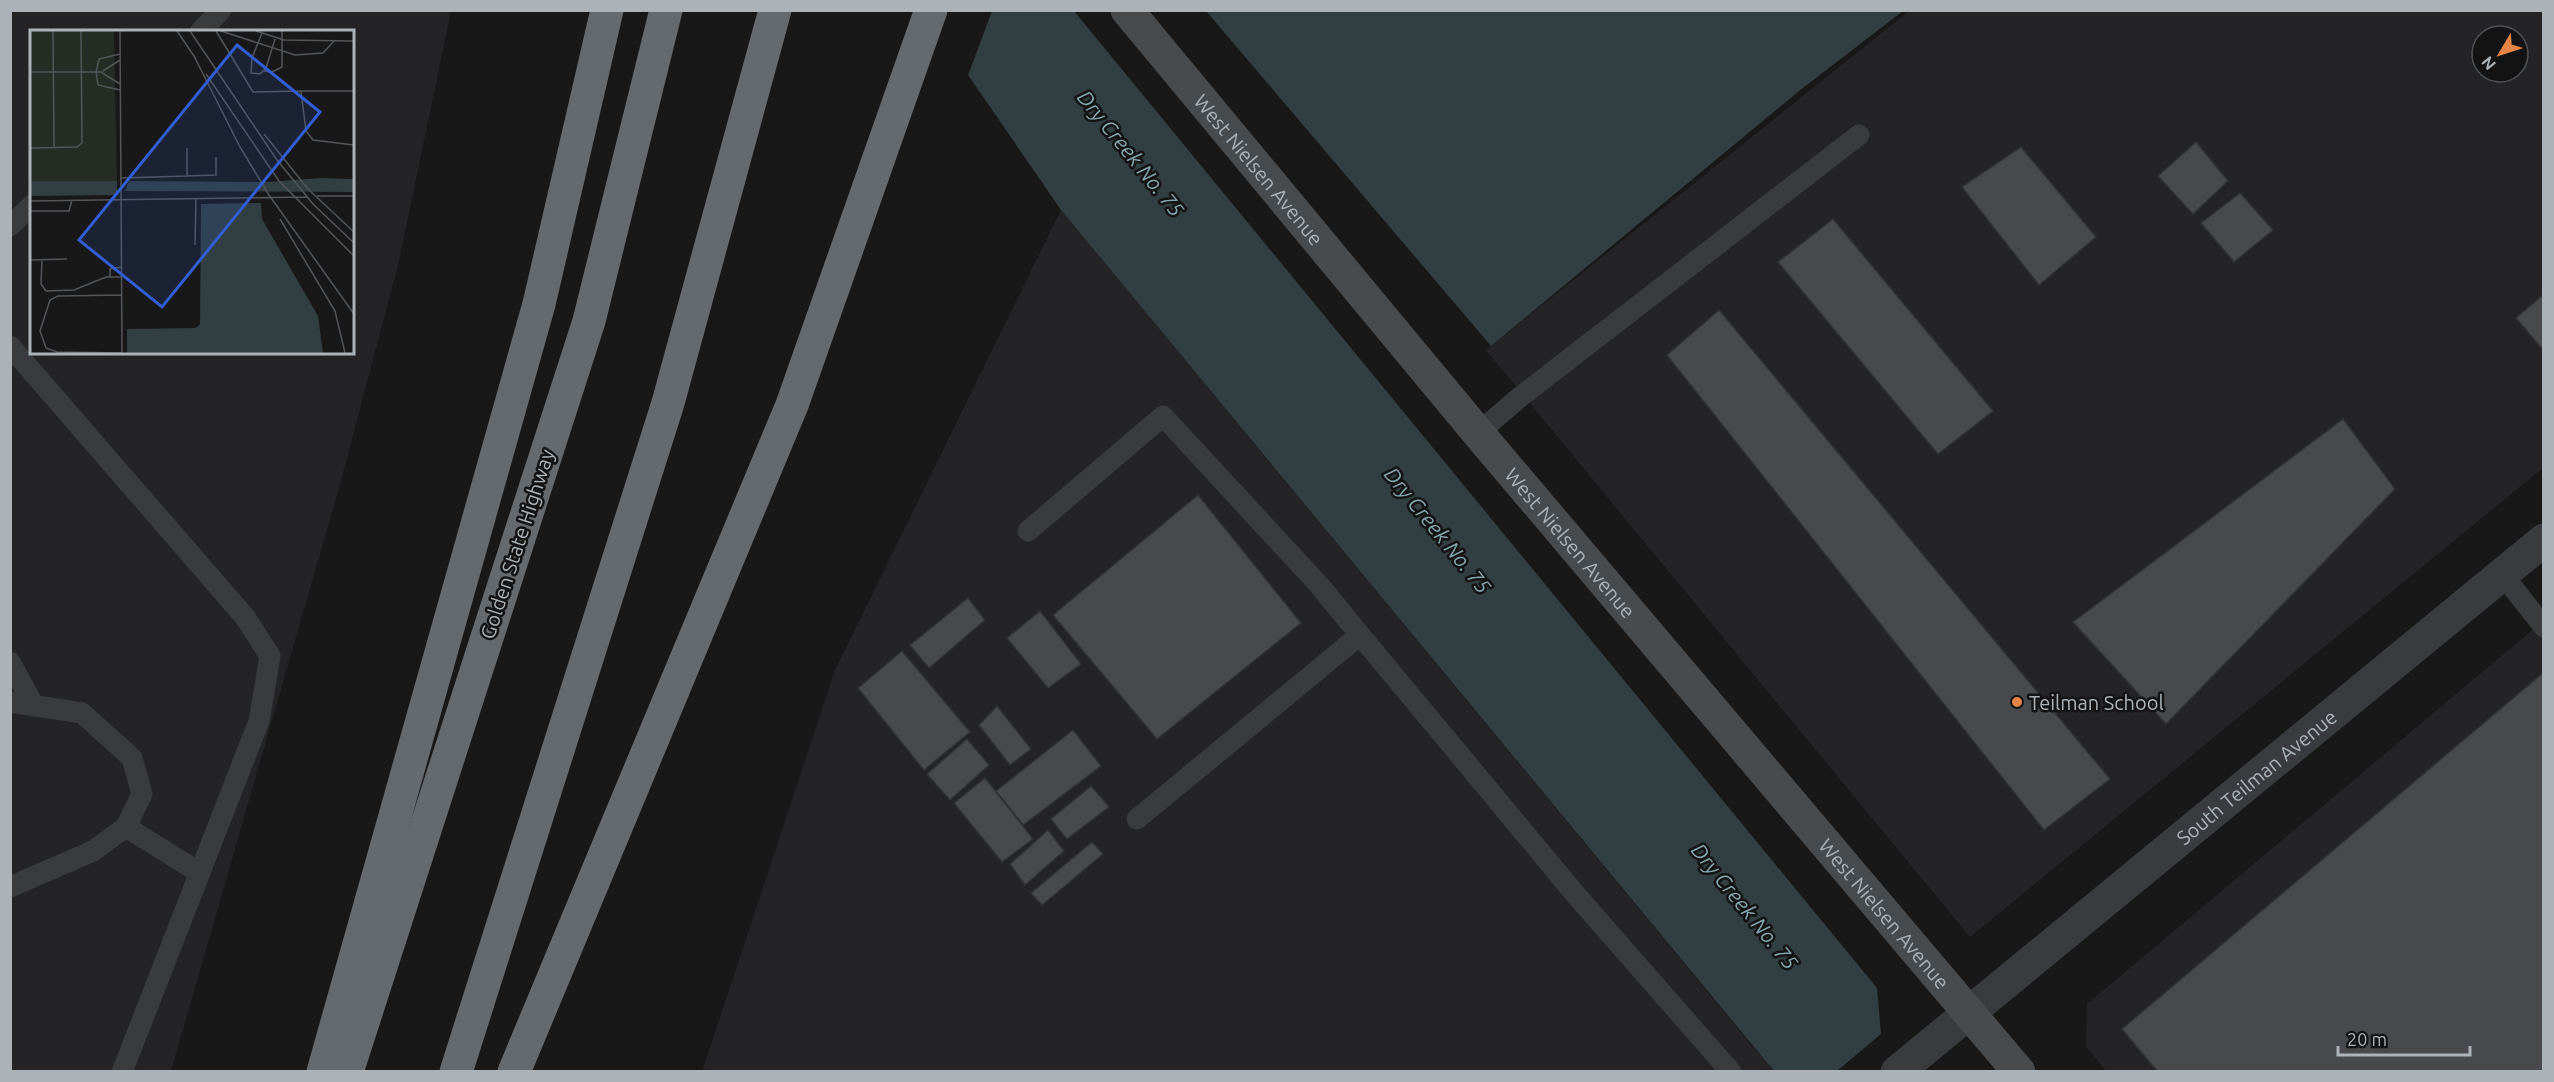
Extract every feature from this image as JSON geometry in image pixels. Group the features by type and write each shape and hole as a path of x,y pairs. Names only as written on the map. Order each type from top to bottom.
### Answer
{"highway":[{"path":"323,1071 539,304 607,10"},
{"name":"Golden State Highway","path":"347,1071 589,321 666,10"},
{"path":"456,1071 668,403 775,10"},
{"path":"514,1071 792,405 931,10"}],"street":[{"name":"West Nielsen Avenue","path":"1127,10 1478,433 2019,1071"},
{"name":"South Teilman Avenue","path":"1904,1066 1968,1011 2544,540"}],"lane":[{"path":"202,30 221,10"},
{"path":"1478,433 1520,397 1859,135"},
{"path":"10,226 30,207"},
{"path":"10,346 245,617 270,656 259,721 122,1071"},
{"path":"1028,531 1163,416 1320,586 1576,895 1731,1071"},
{"path":"2502,574 2544,627"},
{"path":"1137,819 1360,635"},
{"path":"10,662 34,706"},
{"path":"10,702 82,713 132,758 141,794 126,828 93,851 10,887"},
{"path":"126,828 200,873"}],"shaded area":[{"path":"10,11 451,11 399,261 341,481 171,1071 11,1071"},
{"name":"Teilman School","path":"1909,11 2543,11 2543,468 1970,937 1486,350"},
{"path":"1061,210 1772,1070 702,1072 835,670"},
{"path":"2543,621 2543,1071 2106,1071 2086,1047 2087,1004"}],"water":[{"name":"Dry Creek No. 75","path":"924,11 1074,11 1877,988 1881,1034 1837,1071 1773,1070 1061,210"},
{"path":"1206,11 1903,11 1799,91 1491,346"}],"pier":[{"path":"921,10 992,11 967,78 922,12"}],"building":[{"path":"2196,142 2228,181 2193,214 2158,176"},
{"path":"2021,147 2096,237 2039,285 1962,187"},
{"path":"2240,193 2273,230 2234,262 2201,223"},
{"path":"1833,219 1993,411 1938,454 1778,262"},
{"path":"2544,294 2544,351 2516,318"},
{"path":"1719,310 2110,779 2044,830 1667,355"},
{"path":"2343,419 2395,489 2166,724 2073,622"},
{"path":"1198,495 1301,623 1157,739 1053,615"},
{"path":"968,598 985,620 929,668 910,645"},
{"path":"1040,611 1081,664 1048,688 1007,638"},
{"path":"902,651 970,732 924,770 858,688"},
{"path":"2544,672 2544,1072 2158,1072 2122,1029"},
{"path":"997,706 1031,749 1010,765 979,725"},
{"path":"1073,730 1101,766 1023,825 996,791"},
{"path":"967,739 989,765 950,800 927,774"},
{"path":"985,778 1033,839 1002,862 954,803"},
{"path":"1091,786 1109,807 1067,839 1051,819"},
{"path":"1048,830 1064,851 1025,885 1010,864"},
{"path":"1092,842 1103,854 1042,905 1031,893"}],"place":[{"name":"Teilman School","path":"2017,702"}]}
